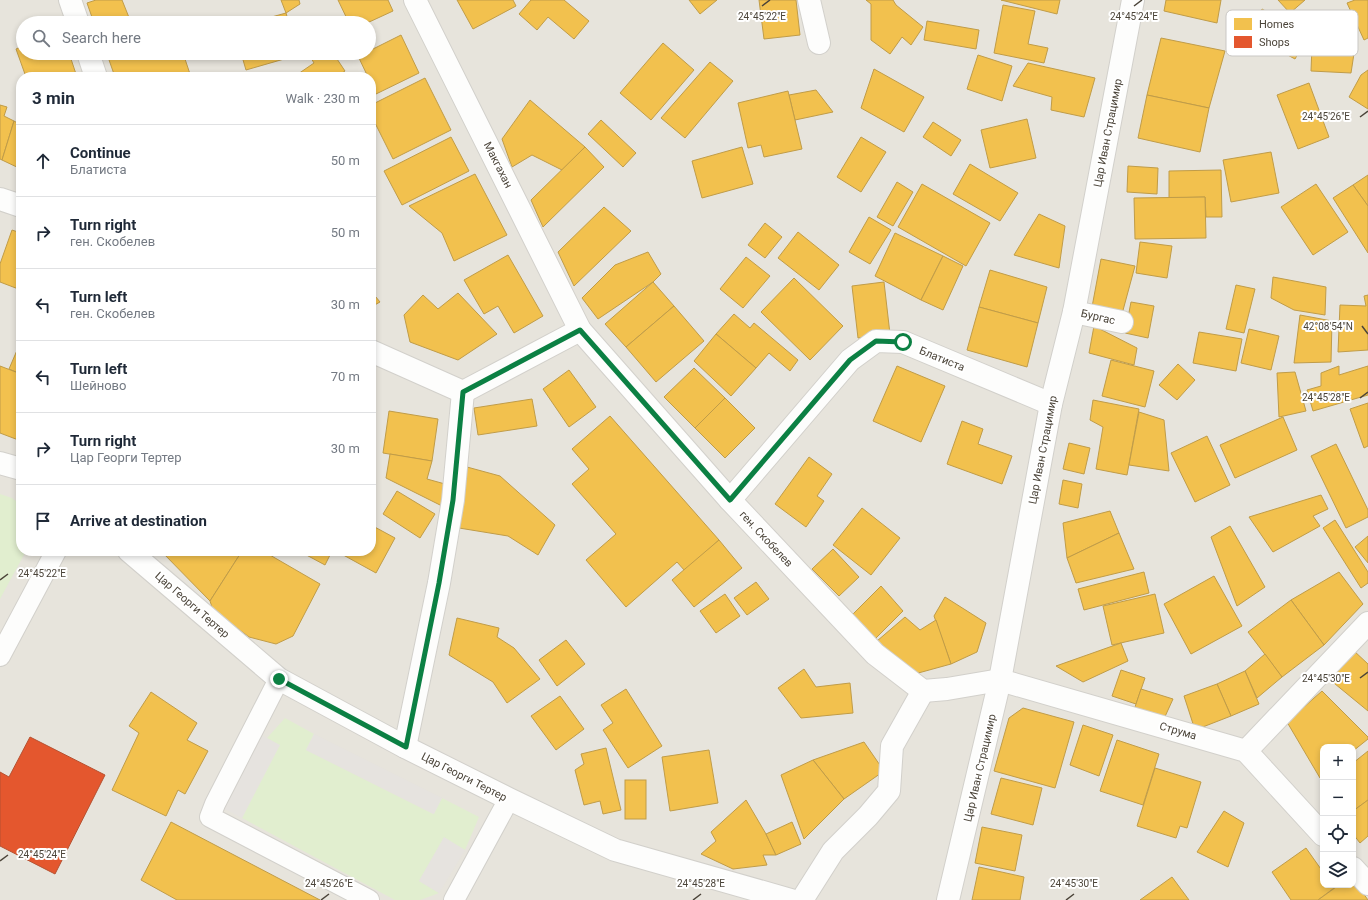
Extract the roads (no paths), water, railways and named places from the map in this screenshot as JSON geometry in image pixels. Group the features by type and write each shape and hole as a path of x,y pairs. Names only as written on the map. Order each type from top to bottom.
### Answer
{"street":[{"path":"70,0 76,16"},
{"name":"Макгахан","path":"415,0 580,330"},
{"path":"809,0 819,43"},
{"name":"Цар Иван Страцимир","path":"948,900 1000,680 1051,404 1074,312 1133,0"},
{"path":"90,60 94,72"},
{"path":"0,199 16,204"},
{"name":"Бургас","path":"1074,312 1122,322"},
{"path":"463,392 580,330"},
{"name":"ген. Скобелев","path":"580,330 730,500 874,654 923,691"},
{"name":"Блатиста","path":"730,500 850,360 876,341 903,342 1051,404"},
{"path":"376,353 463,392"},
{"path":"406,747 439,583 453,500 463,392"},
{"path":"0,463 16,468"},
{"name":"Цар Георги Тертер","path":"135,556 279,679 406,747 509,800 615,850 790,900"},
{"path":"1320,832 1246,751 1368,623"},
{"path":"802,900 833,851 868,816 888,791 892,746 923,691 948,689 1000,680"},
{"name":"Струма","path":"1000,680 1246,751"},
{"path":"1356,871 1368,884"}],"lane":[{"path":"0,656 53,556"},
{"path":"279,679 215,804 210,817 369,900"},
{"path":"454,900 509,800"}]}
